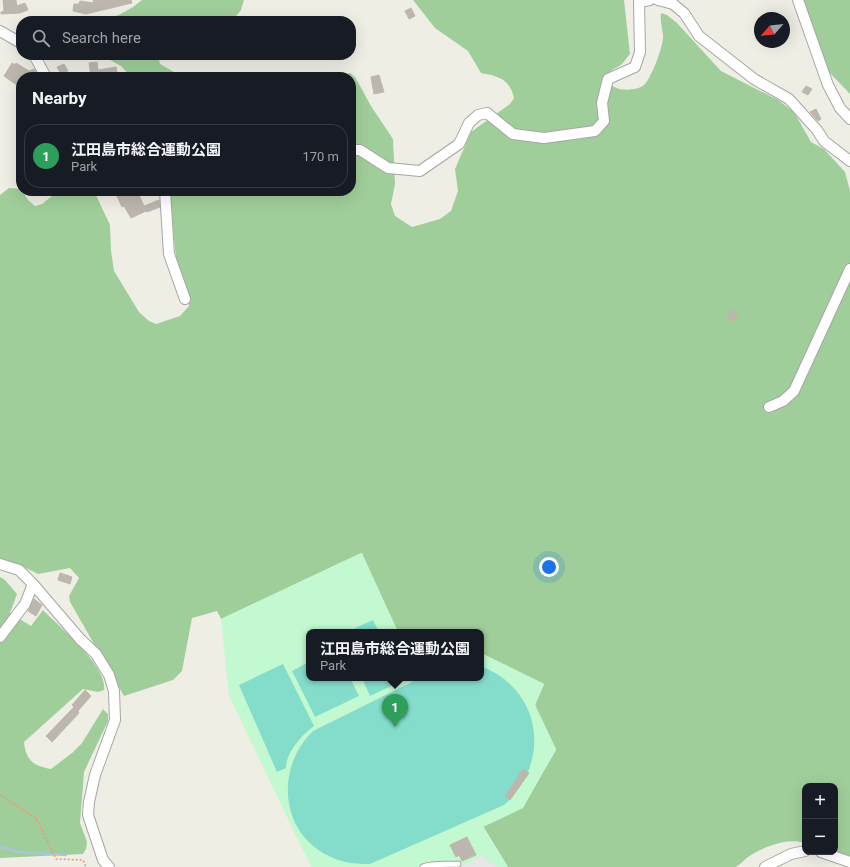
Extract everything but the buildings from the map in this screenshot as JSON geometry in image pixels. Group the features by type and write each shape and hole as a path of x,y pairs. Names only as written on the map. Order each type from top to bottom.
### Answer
{"street":[{"path":"356,150 360,150 388,168 420,171 459,144 469,123 478,115 487,113 513,134 544,138 595,131 604,121 602,103 608,79 635,67 640,52 639,2 650,0"},
{"path":"658,0 673,4 684,13 699,36 754,79 789,99 817,130 824,141 850,161"},
{"path":"798,0 828,85 840,108 850,119"},
{"path":"0,30 16,40"},
{"path":"37,60 43,72"},
{"path":"165,196 169,254 185,299"},
{"path":"769,408 782,401 794,391 850,269"},
{"path":"0,564 19,570 33,584 80,639 96,654 109,675 114,691 115,720 95,775 89,802 88,815 102,860 109,867"},
{"path":"0,637 24,604 33,584"},
{"path":"765,867 791,854 802,852"},
{"path":"830,855 850,862"}],"lane":[{"path":"423,867 429,864 442,866 458,864"}],"path":[{"path":"0,795 36,818 56,859 83,860 86,867"}],"green space":[{"path":"142,0 244,0 241,10 236,16 116,16 128,10"},
{"path":"413,0 624,0 630,54 622,64 611,71 609,81 612,85 617,88 629,90 641,87 645,84 651,74 662,46 663,35 661,13 667,15 677,23 721,71 778,100 794,112 811,142 824,149 845,172 850,191 850,859 838,853 838,783 802,783 802,842 783,842 768,847 748,857 736,867 508,867 483,826 523,807 556,750 535,705 544,684 484,654 484,629 397,629 361,553 221,619 217,611 192,618 182,671 173,680 124,696 70,602 69,596 79,578 70,568 38,574 26,568 0,563 0,195 9,188 16,189 16,196 25,196 35,206 42,204 52,196 96,196 110,225 111,251 114,271 139,312 149,321 156,324 180,316 189,306 188,292 176,258 170,196 356,196 356,79 371,106 393,139 395,184 391,204 395,216 412,227 440,219 451,211 458,191 455,169 471,132 510,104 514,98 510,86 498,77 481,73 468,51 435,28"},
{"path":"803,0 850,0 850,94 827,70"},
{"path":"110,60 159,60 160,64 174,72 126,72 121,66"},
{"path":"362,553 397,629 306,629 306,681 484,681 484,654 544,684 535,705 556,749 523,808 483,827 508,867 311,867 229,696 221,619"},
{"path":"0,577 5,580 17,594 10,613 31,626 43,610 81,647 91,659 103,680 104,690 98,692 83,689 24,742 27,754 32,762 51,769 72,753 82,743 103,709 108,714 108,721 84,772 80,823 87,842 86,849 83,854 0,858"}],"shaded area":[{"path":"373,620 378,629 354,629"},
{"path":"283,664 314,726 300,739 292,750 286,768 277,772 239,685"},
{"path":"306,664 306,681 352,681 359,696 315,717 292,671"},
{"path":"484,668 501,677 517,692 528,709 533,728 534,748 529,769 519,788 504,805 370,864 352,863 342,861 322,852 306,839 295,823 289,805 288,786 291,766 300,748 313,731 414,681 484,681"},
{"path":"363,681 402,681 370,696"},
{"path":"482,855 496,867 458,867 464,866"}],"waterway":[{"path":"0,847 20,852 66,855"}],"place":[{"name":"江田島市総合運動公園","path":"395,727"}]}
